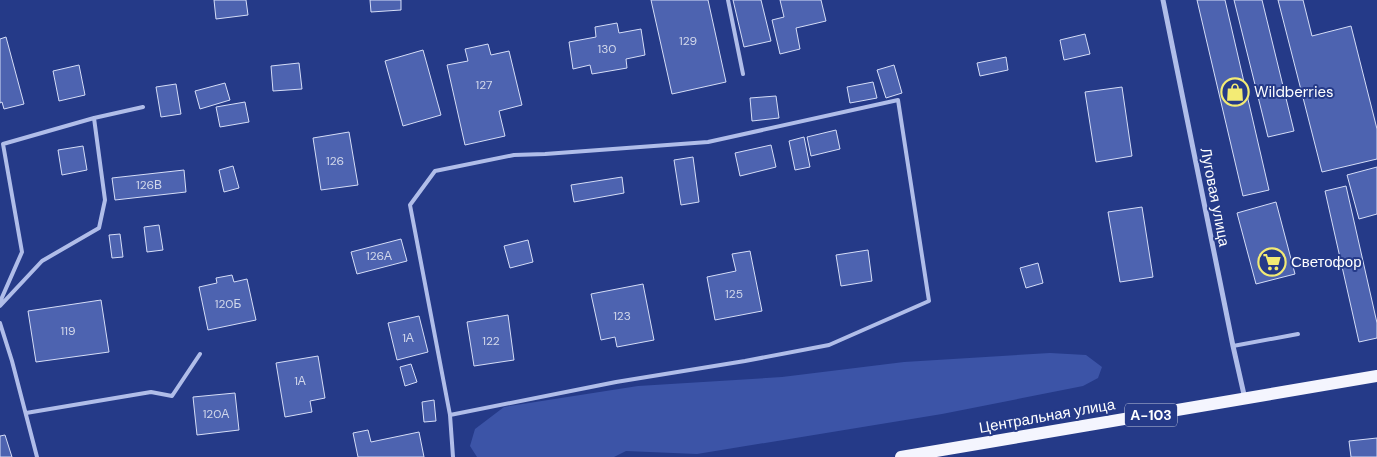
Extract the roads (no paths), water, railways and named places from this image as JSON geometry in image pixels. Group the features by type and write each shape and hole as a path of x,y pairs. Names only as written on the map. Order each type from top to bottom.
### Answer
{"main road":[{"name":"Центральная улица","path":"901,457 1377,376"}],"street":[{"name":"Луговая улица","path":"1163,0 1245,399"}],"lane":[{"path":"728,0 743,74"},
{"path":"450,415 616,382 829,345 929,302 898,100 708,142 514,155 435,171 410,204 450,415 452,457"},
{"path":"0,302 22,252 2,145 94,118 143,107"},
{"path":"0,306 42,261 99,228 105,200 94,118"},
{"path":"0,324 37,457"},
{"path":"1233,346 1298,334"},
{"path":"26,412 152,392 172,396 200,354"}],"place":[{"name":"Wildberries","path":"1235,92"},
{"name":"Светофор","path":"1272,262"}]}
